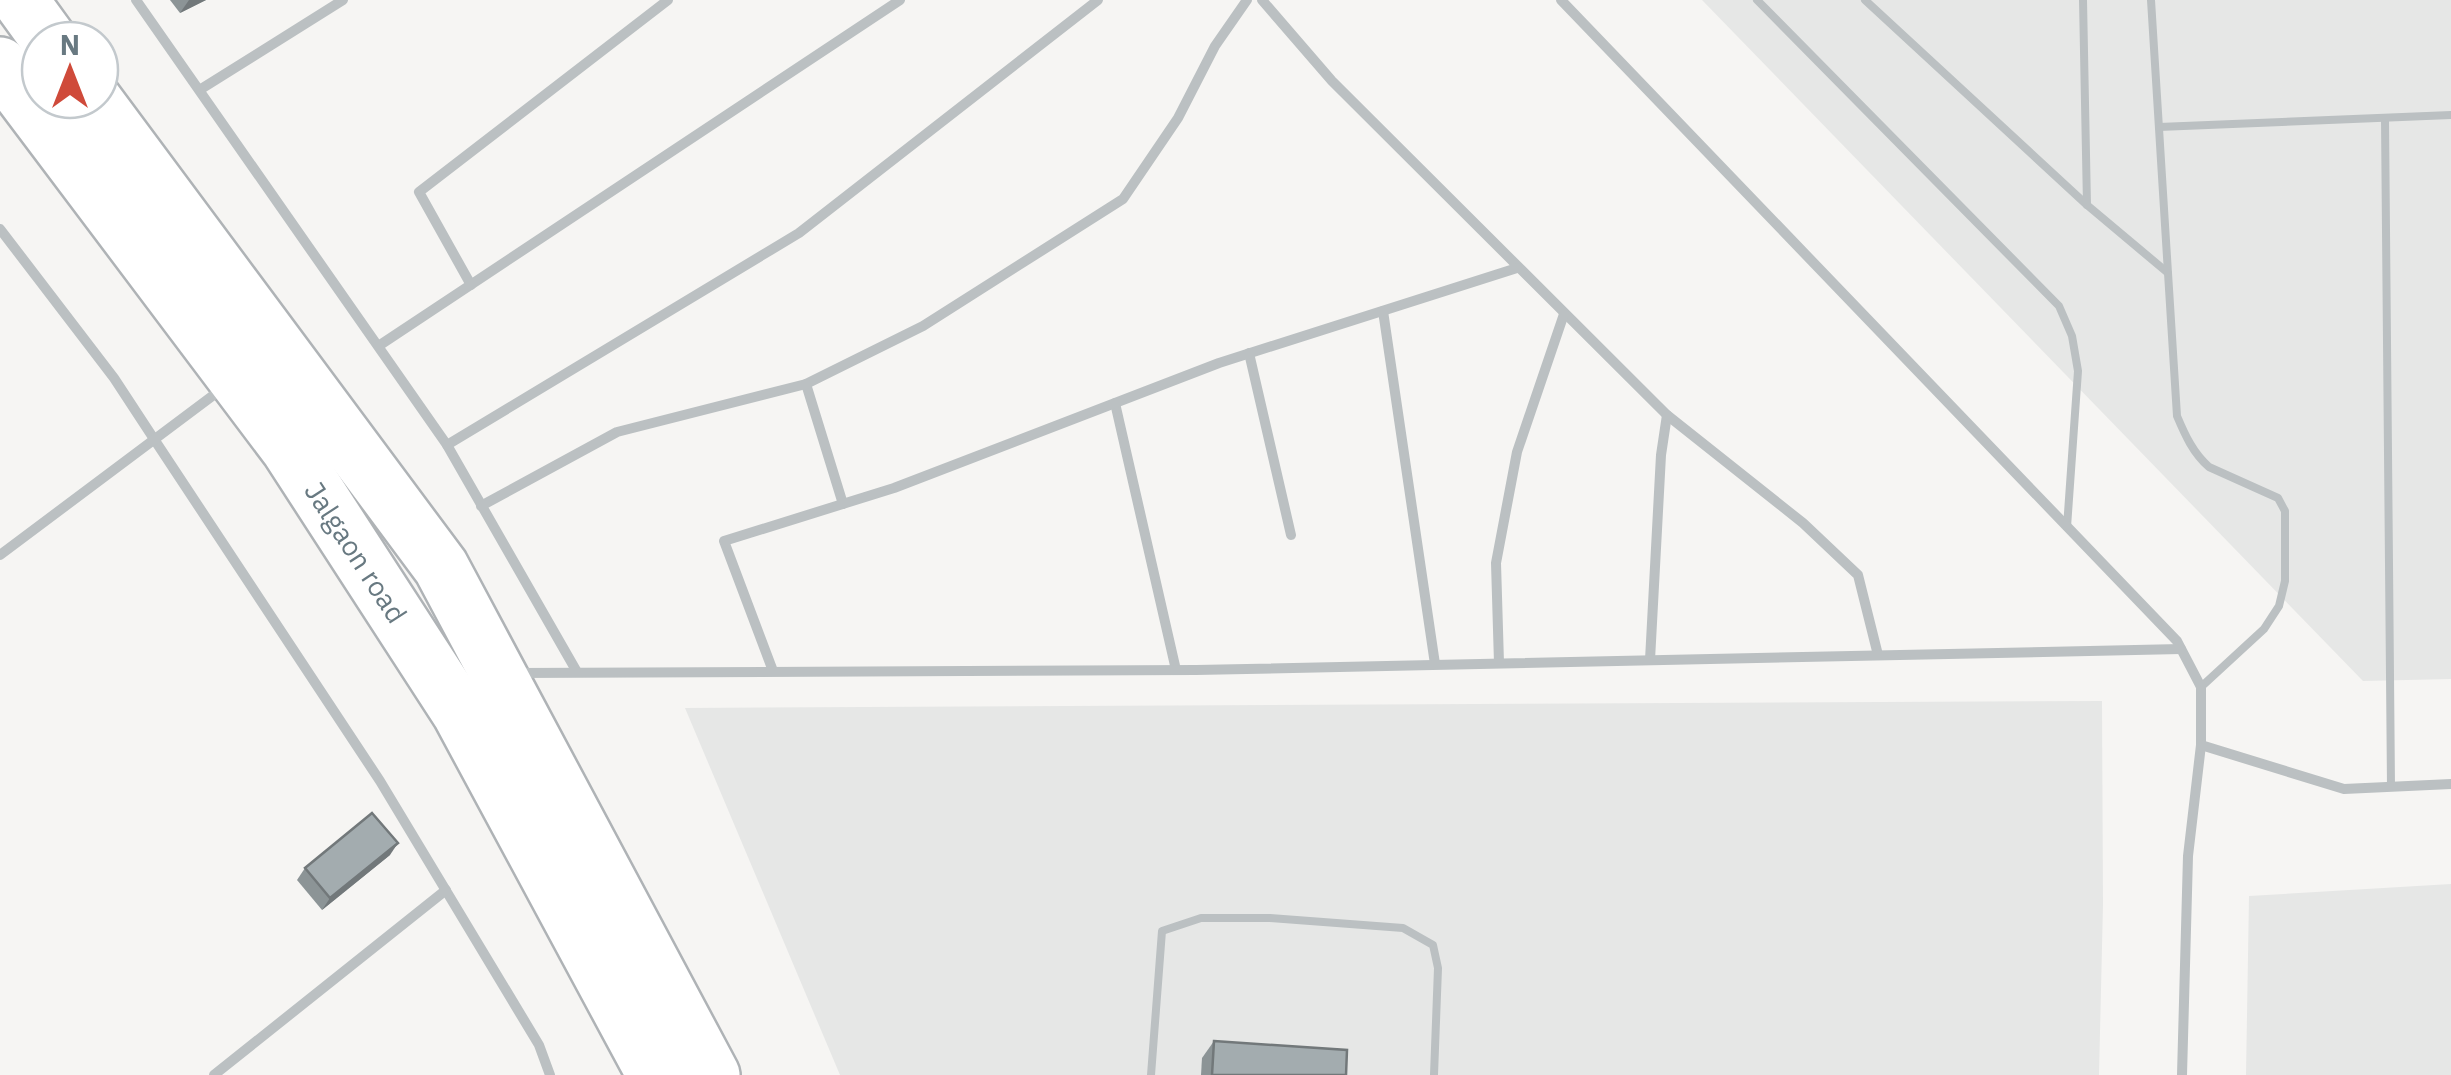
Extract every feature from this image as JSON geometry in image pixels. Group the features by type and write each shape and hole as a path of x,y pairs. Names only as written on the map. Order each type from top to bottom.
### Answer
{"highway":[{"name":"Jalgaon road","path":"0,64 289,449 471,680 712,1075"},
{"name":"Jalgaon road","path":"109,120 441,567 471,680 654,1075"}],"street":[{"path":"136,0 446,444 576,672"},
{"path":"320,0 326,12"},
{"path":"201,89 343,0"},
{"path":"470,285 419,192 668,0"},
{"path":"380,345 900,0"},
{"path":"446,444 799,233 1098,0"},
{"path":"482,506 617,432 806,384 923,326 1123,199 1178,118 1215,46 1247,0"},
{"path":"1262,0 1332,80 1668,415 1802,523 1858,576 1878,655"},
{"path":"1561,0 2181,649 2201,687 2201,745 2188,856 2182,1075"},
{"path":"0,229 114,378 380,781 539,1045 550,1075"},
{"path":"773,671 724,541 894,488 1249,353 1517,268"},
{"path":"1383,311 1436,664"},
{"path":"1499,663 1496,563 1517,452 1564,314"},
{"path":"1249,353 1291,535"},
{"path":"0,555 236,378"},
{"path":"806,384 843,504"},
{"path":"1115,403 1176,670"},
{"path":"1650,660 1660,455 1668,415"},
{"path":"471,680 576,672 1176,670 2181,649"},
{"path":"2201,745 2344,788 2451,784"},
{"path":"214,1075 446,890"}],"lane":[{"path":"1757,0 2059,306 2072,336 2078,371 2067,527"},
{"path":"1865,0 2087,205 2168,273"},
{"path":"2083,0 2087,205"},
{"path":"2152,0 2177,416 2185,435 2209,467 2278,498 2285,510 2285,581 2279,606 2264,629 2201,687"},
{"path":"2159,127 2451,115"},
{"path":"2385,119 2391,787"},
{"path":"1151,1075 1162,931 1201,918 1270,918 1403,928 1433,945 1438,968 1434,1075"}],"shaded area":[{"path":"1702,0 2451,0 2451,679 2363,681"},
{"path":"2102,701 2099,1075 840,1075 685,708"},
{"path":"2451,884 2451,1075 2246,1075 2249,896"}],"building":[{"path":"372,813 398,843 330,898 305,868"},
{"path":"1214,1041 1347,1050 1346,1075 1212,1075"}]}
